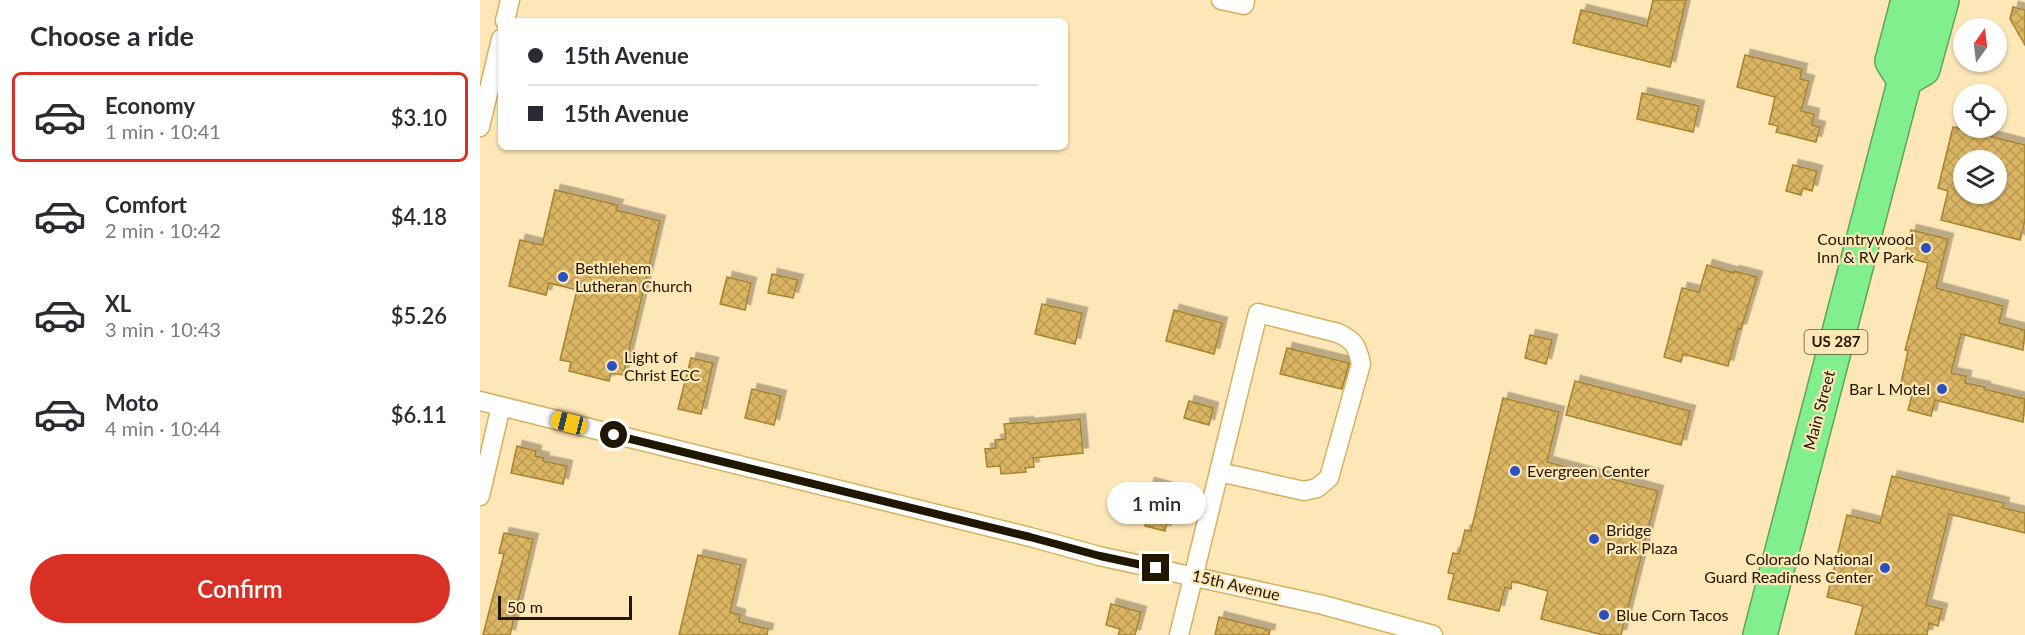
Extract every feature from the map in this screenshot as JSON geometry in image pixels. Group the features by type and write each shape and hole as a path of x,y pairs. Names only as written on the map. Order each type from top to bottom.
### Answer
{"highway":[{"path":"1908,0 1892,61 1904,80 1923,69 1941,0"},
{"name":"Main Street","path":"1760,635 1904,80"}],"street":[{"path":"506,18 510,0"},
{"path":"1221,0 1244,5 1245,0"},
{"path":"480,127 498,52"},
{"path":"1179,635 1194,576 1219,472 1258,314 1338,333 1348,338 1358,348 1361,364 1329,478 1317,488 1304,491 1219,472"},
{"name":"15th Avenue","path":"480,401 1100,556 1323,604 1432,635"},
{"path":"480,496 501,406"}],"building":[{"path":"1653,0 1686,0 1670,67 1573,43 1581,10 1647,26"},
{"path":"2013,7 2025,10 2025,45 2010,19"},
{"path":"1745,55 1802,69 1800,79 1809,81 1801,111 1814,114 1812,125 1820,127 1816,142 1776,132 1778,126 1769,124 1775,97 1737,87"},
{"path":"1642,93 1699,106 1693,132 1637,119"},
{"path":"1953,127 1953,138 1997,138 2025,145 2025,220 2020,240 1941,220 1948,191 1938,188"},
{"path":"1793,165 1817,171 1812,191 1803,188 1801,195 1786,191"},
{"path":"555,190 618,205 616,210 660,221 623,375 611,373 609,381 569,371 571,362 560,360 577,290 549,283 546,295 509,286 520,240 542,245"},
{"path":"1911,230 1948,239 1936,288 2003,306 1999,323 2025,330 2023,350 1961,334 1951,373 1966,376 1965,383 2025,399 2023,422 1935,400 1931,416 1908,410 1912,395 1899,392 1908,351 1905,350 1928,263 1904,257"},
{"path":"1707,265 1757,277 1741,329 1738,328 1728,366 1683,354 1681,362 1664,357 1682,288 1699,292"},
{"path":"772,274 798,280 793,298 768,293"},
{"path":"727,277 751,283 745,310 720,304"},
{"path":"1042,304 1082,313 1075,344 1035,334"},
{"path":"1174,310 1222,323 1214,354 1166,341"},
{"path":"1530,335 1552,340 1546,364 1525,358"},
{"path":"1287,348 1349,363 1342,389 1280,374"},
{"path":"691,358 713,363 701,414 678,409"},
{"path":"1575,381 1690,411 1681,445 1566,415"},
{"path":"752,389 781,396 774,425 745,418"},
{"path":"1503,398 1559,412 1547,462 1658,491 1621,635 1603,635 1541,619 1548,591 1512,581 1511,589 1505,587 1499,611 1448,599 1454,574 1448,573 1453,553 1459,554 1465,530 1471,531"},
{"path":"1189,401 1213,408 1209,425 1184,418"},
{"path":"1080,419 1083,453 1033,458 1034,467 1025,468 1026,472 1001,474 1000,466 987,467 985,449 996,448 995,440 1006,439 1004,424"},
{"path":"517,446 536,451 535,456 544,458 543,461 567,466 563,484 511,473"},
{"path":"1892,476 2004,503 2003,508 2025,513 2025,533 1949,514 1926,605 1942,609 1938,626 1929,623 1927,635 1855,635 1863,606 1827,597 1847,515 1880,523"},
{"path":"1149,483 1176,490 1165,531 1145,526 1147,518 1140,516"},
{"path":"504,533 533,539 510,635 483,635 504,554 499,553"},
{"path":"698,555 741,565 730,612 740,615 739,622 768,629 767,635 679,635"},
{"path":"1111,604 1141,612 1135,635 1118,635 1120,629 1106,625"},
{"path":"1219,617 1270,630 1269,635 1215,635"}],"place":[{"name":"Countrywood Inn & RV Park","path":"1926,248"},
{"name":"Bethlehem Lutheran Church","path":"563,277"},
{"name":"Light of Christ ECC","path":"612,366"},
{"name":"Bar L Motel","path":"1942,389"},
{"name":"Evergreen Center","path":"1515,471"},
{"name":"Bridge Park Plaza","path":"1594,539"},
{"name":"Colorado National Guard Readiness Center","path":"1885,568"},
{"name":"Blue Corn Tacos","path":"1604,615"}],"route":[{"path":"614,435 1156,568"}]}
